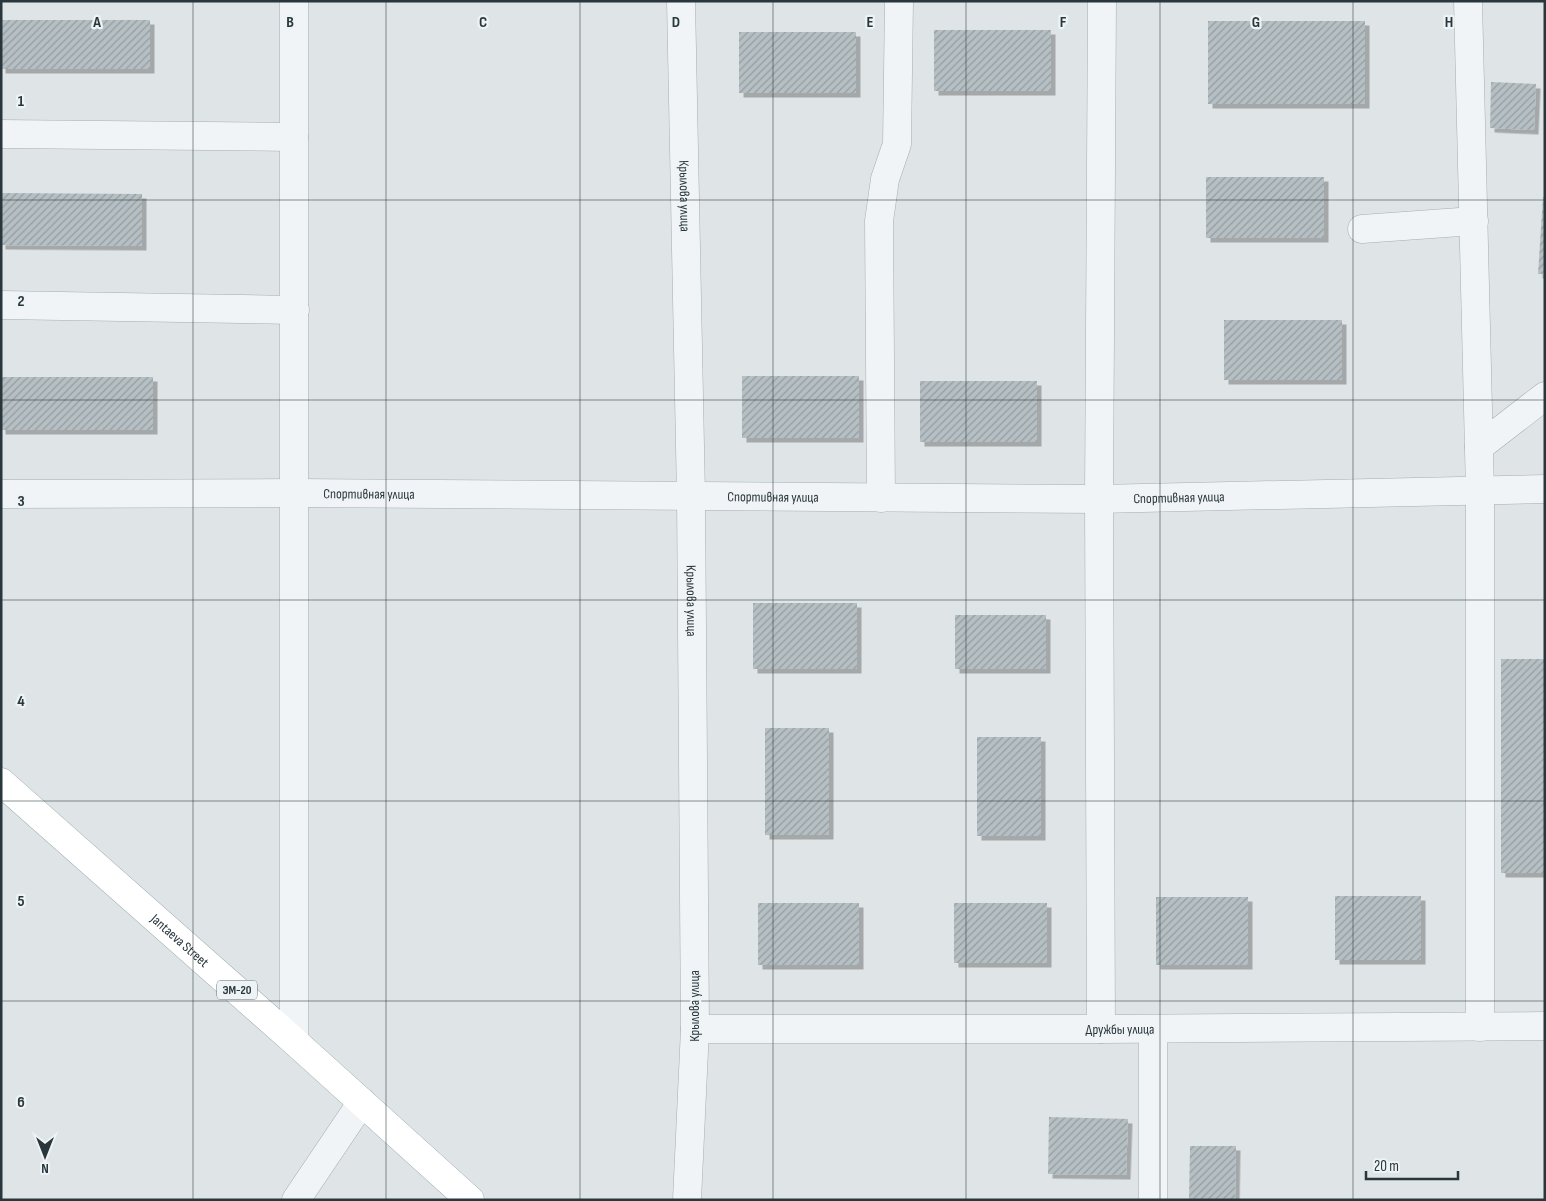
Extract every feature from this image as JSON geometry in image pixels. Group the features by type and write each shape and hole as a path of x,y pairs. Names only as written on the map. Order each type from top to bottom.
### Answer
{"main road":[{"name":"Jantaeva Street","path":"1,782 294,1041 470,1200"}],"street":[{"path":"294,1 294,1041"},
{"name":"Крылова улица","path":"681,1 691,496 695,1029 687,1200"},
{"path":"881,498 879,221 885,179 897,144 899,1"},
{"path":"1102,1 1099,499 1102,1029"},
{"path":"1468,1 1480,491 1480,1027"},
{"path":"1,134 294,137"},
{"path":"1362,229 1474,221"},
{"path":"1,305 294,310"},
{"path":"1479,447 1545,396"},
{"name":"Спортивная улица","path":"1,494 294,493 1099,499 1545,489"},
{"name":"Дружбы улица","path":"695,1029 1153,1029 1545,1026"},
{"path":"1153,1029 1153,1200"},
{"path":"296,1200 362,1102"}],"building":[{"path":"1,20 150,20 150,69 1,69"},
{"path":"1208,21 1365,21 1365,104 1208,104"},
{"path":"934,30 1051,30 1051,91 934,91"},
{"path":"739,32 856,32 856,93 739,93"},
{"path":"1491,82 1536,84 1534,130 1490,128"},
{"path":"1206,177 1324,177 1324,238 1206,238"},
{"path":"1,193 142,194 142,246 1,245"},
{"path":"1543,197 1545,197 1545,274 1538,274"},
{"path":"1224,320 1342,320 1342,380 1224,380"},
{"path":"742,376 859,376 859,438 742,438"},
{"path":"1,377 153,377 153,430 1,430"},
{"path":"920,381 1037,381 1037,442 920,442"},
{"path":"753,603 857,603 857,669 753,669"},
{"path":"955,615 1046,615 1046,669 955,669"},
{"path":"1501,659 1545,659 1545,873 1501,873"},
{"path":"765,728 829,728 829,835 765,835"},
{"path":"977,737 1041,737 1041,836 977,836"},
{"path":"1335,896 1421,896 1421,960 1335,960"},
{"path":"1156,897 1248,897 1248,965 1156,965"},
{"path":"758,903 859,903 859,965 758,965"},
{"path":"954,903 1047,903 1047,963 954,963"},
{"path":"1049,1117 1128,1119 1126,1175 1048,1174"},
{"path":"1190,1146 1236,1146 1235,1200 1189,1200"}]}
